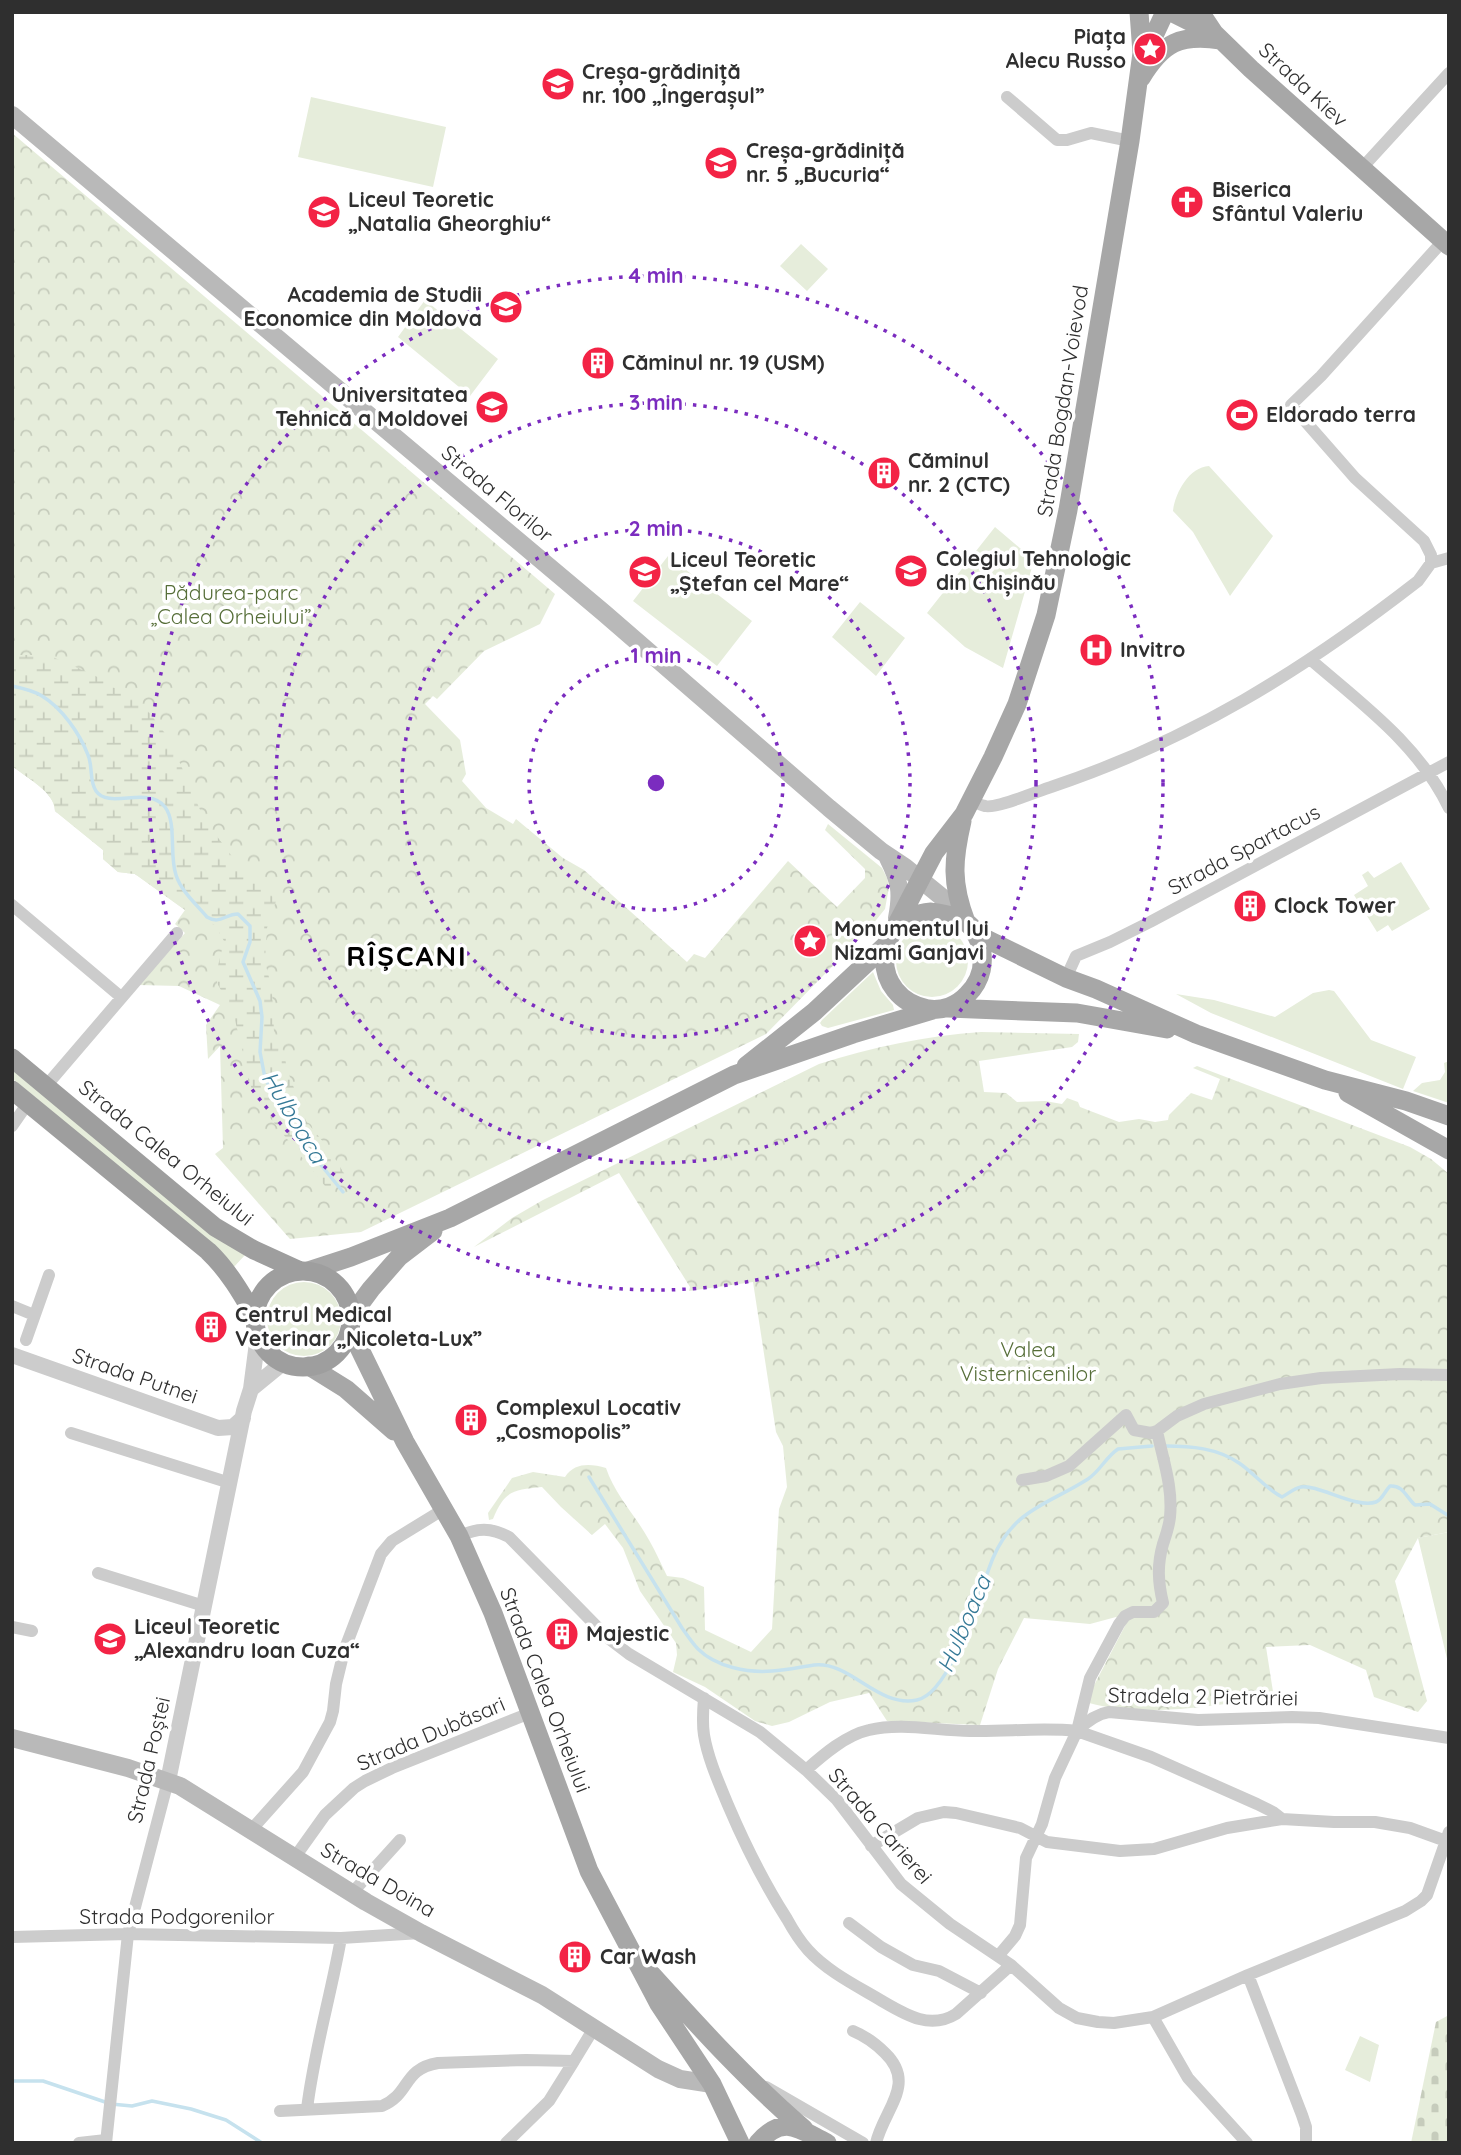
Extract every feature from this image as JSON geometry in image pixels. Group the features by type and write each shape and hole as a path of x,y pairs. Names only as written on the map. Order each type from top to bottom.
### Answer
{"highway":[{"name":"Strada Calea Orheiului","path":"12,1058 215,1227 254,1250 304,1271"},
{"path":"20,1097 208,1251 239,1290 264,1347 273,1356 292,1365 309,1366 323,1362 335,1354 344,1343 350,1323 348,1303 333,1281 321,1274 304,1271 283,1275 269,1286 259,1300 257,1326"}],"main road":[{"name":"Strada Bogdan-Voievod","path":"891,936 934,853 967,807 993,757 1017,704 1052,593 1069,510 1130,141 1140,74 1139,12"},
{"name":"Strada Bogdan-Voievod","path":"1140,74 1165,12"},
{"name":"Strada Kiev","path":"1171,12 1218,37"},
{"name":"Strada Kiev","path":"1200,12 1218,37 1446,244"},
{"path":"1140,74 1170,44 1186,38 1218,37"},
{"name":"Strada Florilor","path":"12,115 604,613 829,808 943,898 971,928"},
{"name":"Strada Bogdan-Voievod","path":"967,807 954,864 956,890 971,928"},
{"name":"Strada Florilor","path":"886,855 910,863 922,862 934,853"},
{"name":"Strada Florilor","path":"886,855 901,890 891,936"},
{"path":"734,1075 814,1012 907,919 920,913 943,914 1066,978 1196,1034 1325,1080 1406,1101 1449,1116"},
{"path":"304,1271 351,1256 450,1217 734,1075 853,1034 941,1009 964,999 976,985 982,969 982,951 971,928"},
{"path":"891,936 884,959 886,975 893,989 904,1000 918,1007 1077,1013 1196,1034"},
{"path":"1325,1080 1449,1150"},
{"path":"350,1323 371,1289 399,1257 450,1217"},
{"name":"Strada Calea Orheiului","path":"350,1323 405,1442 459,1536 493,1613 580,1850 659,2004 712,2084 740,2143"},
{"name":"Strada Calea Orheiului","path":"309,1366 346,1389 405,1442"},
{"name":"Strada Doina","path":"12,1738 128,1768 180,1786 421,1933 521,1982 669,2075 692,2082 712,2084"},
{"name":"Strada Calea Orheiului","path":"635,1956 711,2041 747,2077 817,2138"},
{"path":"726,2113 729,2143"},
{"path":"758,2143 766,2134 785,2126 817,2138"}],"street":[{"path":"1361,169 1449,73"},
{"path":"1007,97 1057,140 1068,140 1091,133 1130,141"},
{"path":"1431,563 1429,547 1424,541 1355,478 1291,405 1446,244"},
{"path":"967,807 988,807 1078,778 1127,759 1211,719 1311,660 1418,581 1431,563 1449,558"},
{"path":"1311,660 1386,723 1429,772 1449,808"},
{"name":"Strada Spartacus","path":"1066,978 1076,956 1150,922 1449,762"},
{"path":"12,905 121,997"},
{"path":"46,1086 177,933"},
{"path":"12,1126 20,1097"},
{"path":"26,1340 48,1275"},
{"path":"12,1306 34,1315"},
{"name":"Strada Poștei","path":"106,2141 128,1934 168,1781 251,1389 257,1326"},
{"name":"Strada Putnei","path":"12,1355 218,1428 233,1427 243,1418"},
{"path":"251,1389 284,1362"},
{"path":"1022,1480 1046,1476 1069,1466 1126,1415 1134,1430 1151,1433 1177,1416 1204,1404 1280,1384 1321,1378 1400,1374 1449,1375"},
{"path":"999,1955 1015,1936 1020,1925 1026,1858 1042,1824 1055,1778 1077,1731 1090,1678 1125,1616 1133,1612 1154,1612 1163,1603 1158,1568 1170,1515 1168,1472 1157,1431"},
{"path":"71,1433 230,1483"},
{"path":"251,1829 303,1772 330,1722 344,1651 381,1554 392,1541 444,1509"},
{"name":"Strada Carierei","path":"459,1536 485,1528 509,1537 608,1638 629,1654 760,1732 837,1800 901,1884 963,1933 999,1955 1048,1999 1077,2018 1114,2023 1153,2017 1405,1911 1427,1895 1447,1837"},
{"path":"98,1573 204,1606"},
{"path":"12,1628 32,1631"},
{"path":"704,1698 704,1735 716,1776 743,1839 771,1894 808,1950 825,1966 894,2008 931,2022 947,2020 965,2008 1012,1965"},
{"name":"Stradela 2 Pietrăriei","path":"1077,1731 1101,1713 1109,1712 1198,1720 1319,1718 1449,1738"},
{"name":"Strada Dubăsari","path":"295,1857 325,1815 365,1781 530,1713"},
{"path":"806,1770 822,1756 853,1737 886,1727 974,1732 1029,1729 1077,1731 1151,1757 1257,1804 1282,1819"},
{"path":"871,1846 918,1818 944,1812 1010,1825 1054,1844 1120,1850 1162,1847 1246,1824 1282,1819 1375,1822 1447,1837"},
{"path":"352,1893 400,1840"},
{"path":"849,1923 881,1947 913,1965 939,1971 981,1993"},
{"name":"Strada Podgorenilor","path":"12,1937 128,1934 341,1938 421,1933"},
{"path":"307,2109 316,2050 341,1938"},
{"path":"1248,1975 1302,2115 1306,2127 1306,2143"},
{"path":"1153,2017 1188,2078 1247,2143"},
{"path":"506,2143 549,2101 594,2028"},
{"path":"853,2031 880,2048 891,2058 899,2072 900,2085 880,2127 876,2143"},
{"path":"280,2111 382,2106 396,2099 414,2073 426,2065 526,2060 574,2061"},
{"path":"747,2077 863,2143"},
{"path":"79,2143 106,2141"}],"green space":[{"path":"311,97 446,127 433,187 298,157"},
{"name":"Pădurea-parc „Calea Orheiului”","path":"12,133 555,594 540,624 484,651 437,699 433,696 425,704 460,740 466,774 462,781 486,808 513,824 516,819 563,858 584,870 687,962 694,954 705,958 788,861 837,907 865,878 865,869 825,830 828,824 882,868 889,887 885,909 868,930 766,1034 361,1232 290,1239 215,1154 223,1148 220,1046 208,1059 206,1025 220,1005 179,986 139,985 185,933 175,924 185,910 135,874 118,872 103,859 103,850 55,811 54,804 45,792 12,766"},
{"path":"801,244 828,269 807,291 780,266"},
{"path":"425,300 498,359 470,396 398,337"},
{"path":"1209,466 1273,536 1230,596 1193,532 1173,511 1184,482 1195,471"},
{"path":"995,527 1034,560 1003,668 965,647 927,613"},
{"path":"668,556 752,621 717,666 633,601"},
{"path":"860,602 905,638 876,676 832,637"},
{"path":"12,655 48,655 94,675 145,707 170,740 204,819 234,859 265,887 276,901 267,928 265,962 272,989 274,1032 284,1053 306,1121 329,1149 345,1175 329,1191 267,1114 256,1107 233,1012 217,983 224,941 215,925 185,910 135,874 118,872 103,859 103,850 55,811 54,804 45,792 12,766"},
{"path":"1401,862 1430,909 1392,931 1388,925 1377,932 1354,895 1368,886 1362,875 1368,871 1374,878"},
{"path":"932,925 946,928 958,935 965,947 968,961 965,975 958,987 946,994 932,997 918,994 906,987 899,975 896,961 899,947 906,935 918,928"},
{"path":"873,972 881,991 894,1010 828,1028 822,1026 822,1020"},
{"path":"1334,991 1371,1040 1416,1057 1403,1089 1211,1013 1176,994 1214,1000 1275,1017 1313,993"},
{"name":"Valea Visternicenilor","path":"981,1032 1079,1034 1078,1042 1072,1047 979,1061 984,1092 1006,1093 1017,1102 1045,1101 1062,1104 1067,1098 1078,1102 1080,1107 1119,1122 1139,1119 1155,1122 1168,1120 1169,1115 1191,1093 1212,1100 1220,1079 1193,1068 1197,1066 1410,1147 1449,1174 1449,1532 1418,1538 1395,1581 1427,1701 1418,1712 1374,1697 1366,1670 1310,1645 1266,1647 1274,1698 1157,1710 1111,1708 1089,1703 1090,1693 1127,1622 1116,1617 1090,1624 1024,1618 998,1669 980,1725 887,1721 869,1693 830,1702 789,1722 772,1726 755,1721 705,1687 673,1672 677,1655 676,1643 640,1591 623,1548 605,1524 592,1535 542,1487 525,1489 507,1496 493,1519 489,1520 488,1513 512,1478 533,1472 565,1477 584,1465 606,1468 667,1576 683,1578 704,1587 705,1630 751,1652 772,1629 779,1509 787,1487 783,1446 776,1432 753,1282 689,1291 690,1287 619,1173 474,1247 512,1218 543,1200 819,1064 899,1043"},
{"path":"1449,1061 1449,1103 1413,1091 1422,1083 1440,1080 1445,1072 1444,1063"},
{"path":"12,1070 245,1255 233,1268 221,1252 12,1078"},
{"path":"304,1282 318,1285 330,1293 338,1305 341,1319 338,1333 330,1345 318,1353 304,1356 290,1353 278,1345 270,1333 267,1319 270,1305 278,1293 290,1285"},
{"path":"1449,1532 1449,1667 1418,1538"},
{"path":"1449,2015 1449,2143 1411,2143 1436,2022"},
{"path":"1360,2036 1379,2045 1370,2082 1345,2070"}],"waterway":[{"name":"Hulboaca","path":"12,686 39,694 63,714 85,747 94,787 102,796 119,799 149,798 165,807 171,822 174,867 178,881 207,917 219,920 238,914 250,926 250,942 243,962 260,1001 260,1052 265,1078 308,1149 343,1192"},
{"name":"Hulboaca","path":"589,1477 682,1628 705,1655 733,1668 753,1671 827,1666 840,1670 889,1697 903,1701 917,1700 930,1693 942,1679 963,1638 993,1558 1001,1542 1021,1518 1088,1479 1118,1449 1152,1446"},
{"name":"Hulboaca","path":"1165,1446 1194,1447 1222,1454 1239,1463 1282,1497 1298,1488 1308,1487 1348,1500 1368,1503 1378,1501 1390,1486 1394,1486 1401,1489 1415,1505 1430,1504 1449,1516"},
{"path":"12,2081 43,2081 111,2104 132,2106 152,2101 191,2109 226,2120 262,2143"}],"place":[{"name":"Piața Alecu Russo","path":"1150,49"},
{"name":"Creșa-grădiniță nr. 100 „Îngerașul”","path":"558,84"},
{"name":"Creșa-grădiniță nr. 5 „Bucuria“","path":"721,163"},
{"name":"Biserica Sfântul Valeriu","path":"1187,202"},
{"name":"Liceul Teoretic „Natalia Gheorghiu“","path":"324,212"},
{"name":"Academia de Studii Economice din Moldova","path":"506,307"},
{"name":"Căminul nr. 19 (USM)","path":"598,363"},
{"name":"Universitatea Tehnică a Moldovei","path":"492,407"},
{"name":"Eldorado terra","path":"1242,415"},
{"name":"Căminul nr. 2 (CTC)","path":"884,473"},
{"name":"Colegiul Tehnologic din Chișinău","path":"911,571"},
{"name":"Liceul Teoretic „Ștefan cel Mare“","path":"645,572"},
{"name":"Invitro","path":"1096,650"},
{"name":"Clock Tower","path":"1250,906"},
{"name":"Monumentul lui Nizami Ganjavi","path":"810,941"},
{"name":"Centrul Medical Veterinar „Nicoleta-Lux”","path":"211,1327"},
{"name":"Complexul Locativ „Cosmopolis”","path":"471,1420"},
{"name":"Majestic","path":"562,1634"},
{"name":"Liceul Teoretic „Alexandru Ioan Cuza“","path":"110,1639"},
{"name":"Car Wash","path":"575,1957"}],"district":[{"name":"RÎȘCANI","path":"407,956"}]}
